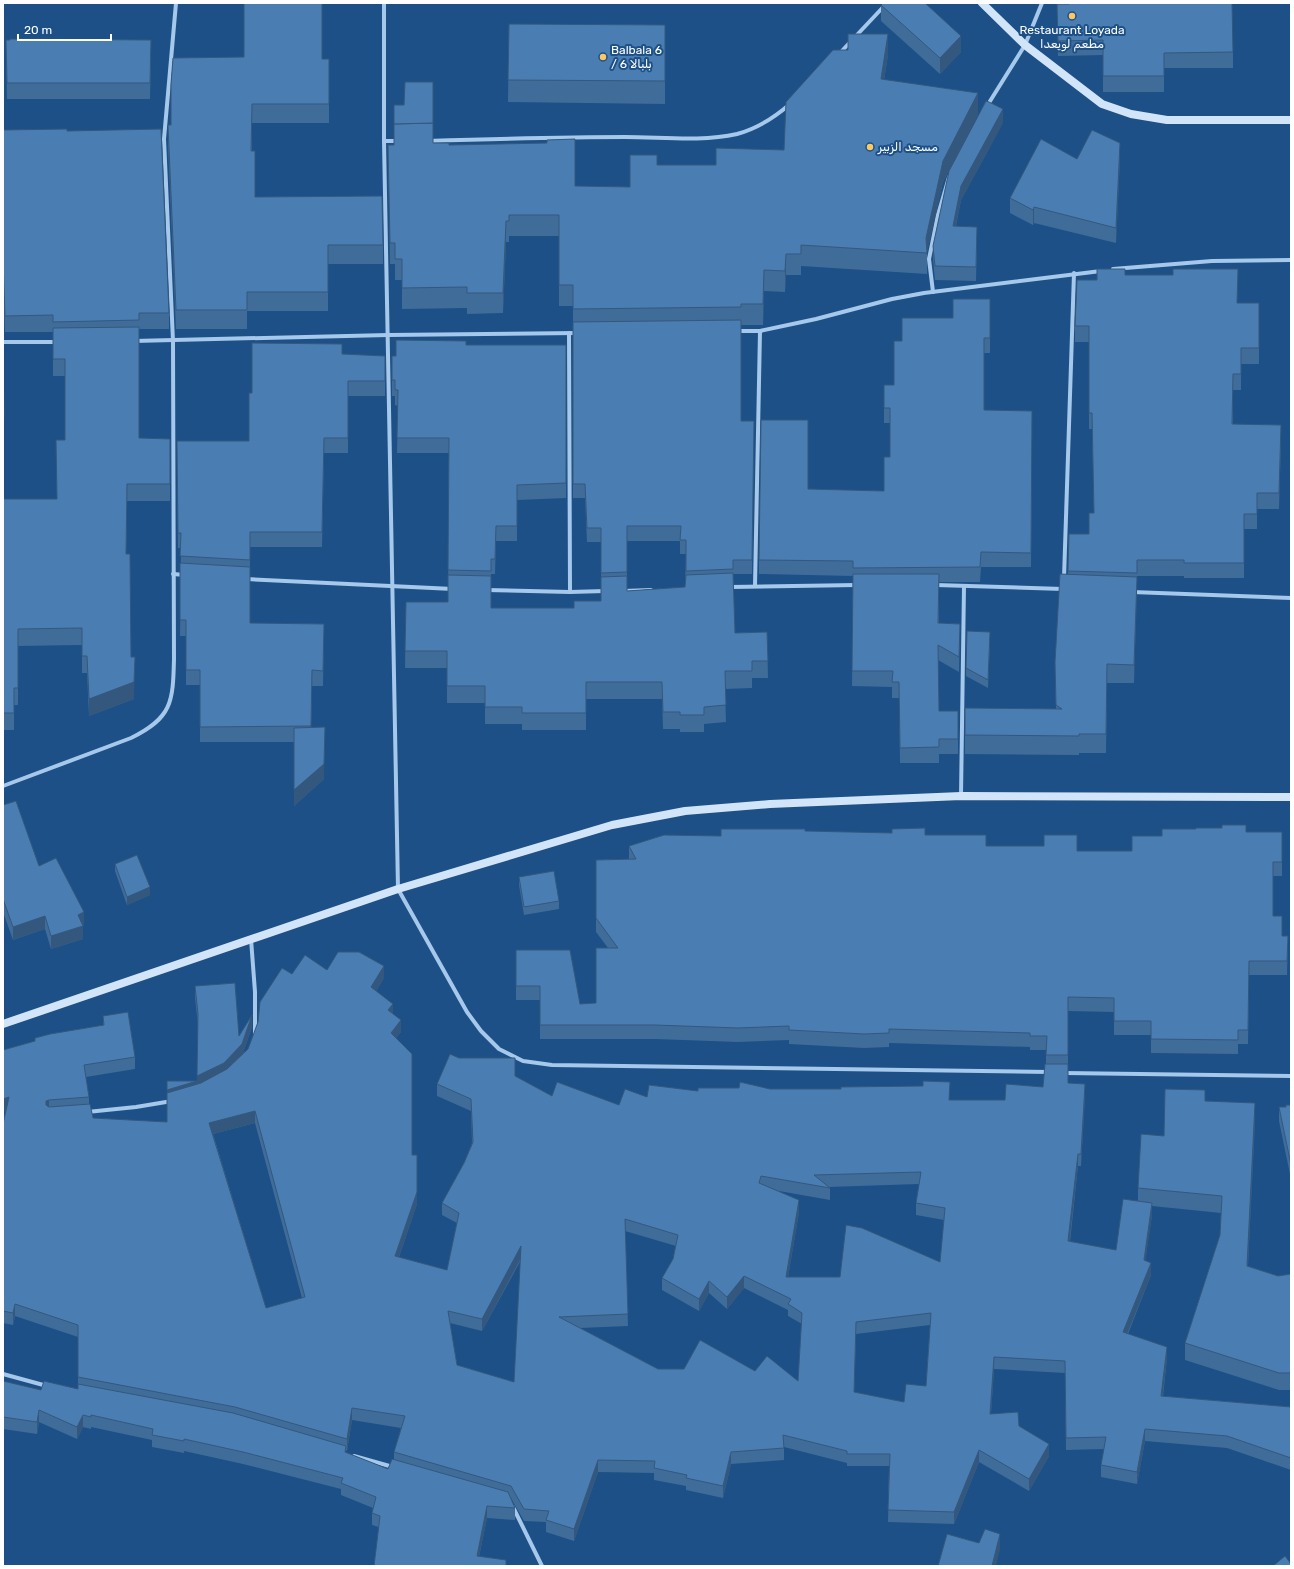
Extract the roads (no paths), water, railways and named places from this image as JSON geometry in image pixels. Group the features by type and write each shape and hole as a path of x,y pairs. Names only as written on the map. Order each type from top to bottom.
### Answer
{"main road":[{"path":"982,3 1025,45 1102,104 1131,114 1167,120 1291,120"},
{"path":"3,1024 398,889 612,825 685,811 770,804 961,796 1291,797"}],"street":[{"path":"3,786 131,738 150,728 164,716 170,704 173,683 173,341 164,139 176,3"},
{"path":"384,3 384,141 391,587 398,889 467,1012 481,1031 499,1049 523,1061 552,1065 1053,1072"},
{"path":"836,58 887,3"},
{"path":"984,110 1025,45 1042,3"},
{"path":"423,141 626,137 700,138 749,131 772,118 794,101"},
{"path":"384,141 408,141"},
{"path":"933,292 929,259 946,183 953,170"},
{"path":"729,331 760,331 816,319 892,298 1074,273 1212,261 1291,260"},
{"path":"1064,589 1074,273"},
{"path":"755,586 760,331"},
{"path":"569,333 570,592"},
{"path":"126,341 388,335 584,333"},
{"path":"3,342 65,342"},
{"path":"173,574 188,575"},
{"path":"243,578 391,587 461,589"},
{"path":"724,587 862,585"},
{"path":"932,585 1072,589"},
{"path":"961,796 964,586"},
{"path":"477,590 570,592 609,591"},
{"path":"617,591 655,590"},
{"path":"1127,591 1291,598"},
{"path":"251,939 256,1014 255,1034 253,1040"},
{"path":"1061,1073 1291,1076"},
{"path":"81,1112 136,1107 178,1099"},
{"path":"3,1374 55,1388"},
{"path":"346,1454 399,1469"},
{"path":"510,1501 542,1566"}],"place":[{"name":"Restaurant Loyada مطعم لويعدا","path":"1072,16"},
{"name":"Balbala 6 / بلبالا 6","path":"603,57"},
{"name":"مسجد الزبير","path":"870,147"}]}
